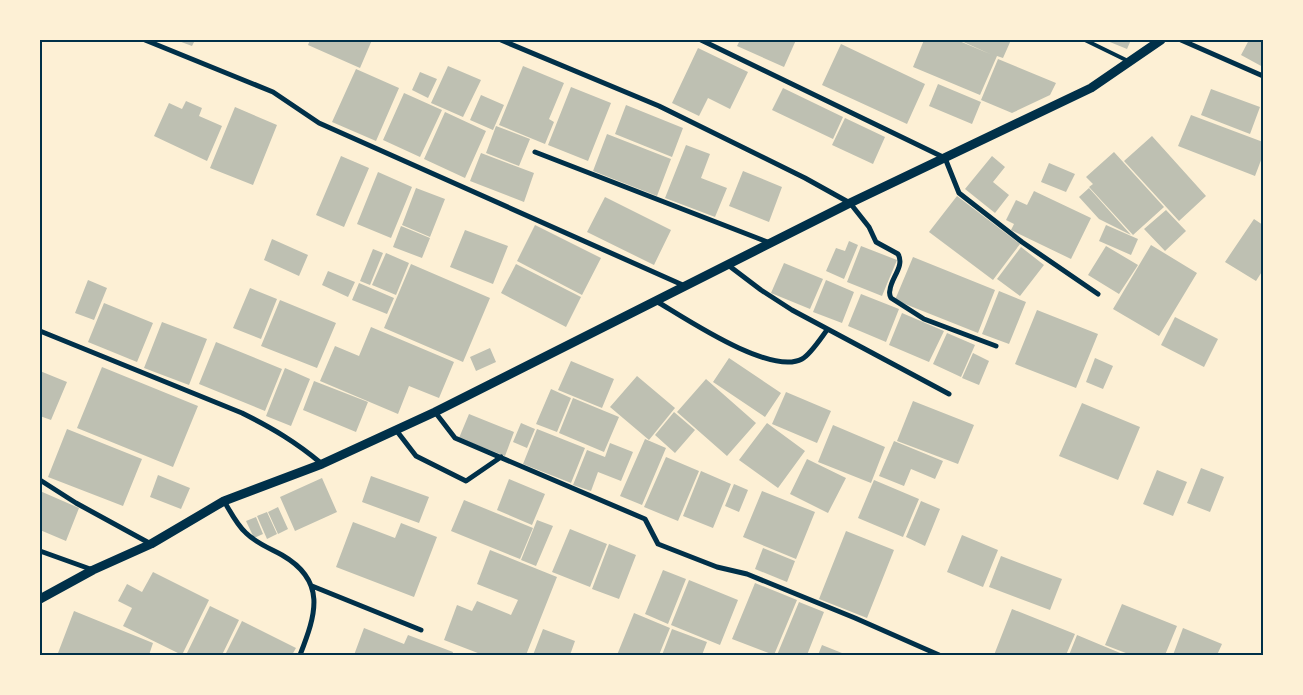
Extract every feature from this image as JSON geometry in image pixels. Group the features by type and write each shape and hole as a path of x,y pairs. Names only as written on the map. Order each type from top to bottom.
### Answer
{"street":[{"path":"145,40 273,92 319,122 686,287"},
{"path":"501,40 659,106 805,178 850,203 869,227 876,242 898,254 900,258 900,264 890,290 891,298 924,319 996,346"},
{"path":"701,40 945,158 959,193 1022,242 1098,294"},
{"path":"40,599 93,570 152,544 224,501 322,464 436,412 850,203 1091,88 1161,40"},
{"path":"1180,40 1263,76"},
{"path":"535,152 771,243"},
{"path":"728,265 761,290 827,330 949,394"},
{"path":"656,302 747,352 789,364 803,359 827,330"},
{"path":"40,331 249,416 271,427 300,446 322,464"},
{"path":"436,412 454,438 645,519 658,544 717,567 747,574 855,618 938,655"},
{"path":"396,430 416,456 466,481 501,457"},
{"path":"40,480 76,503 152,544"},
{"path":"224,501 243,531 254,540 300,567 312,586 315,613 300,655"},
{"path":"40,551 93,570"},
{"path":"312,586 421,630"}],"lane":[{"path":"1085,40 1130,62"}],"building":[{"path":"176,40 195,40 192,46"},
{"path":"310,40 372,40 360,68 308,45"},
{"path":"740,40 796,40 784,67 737,46"},
{"path":"924,40 957,40 990,54 959,40 1011,40 1003,58 997,56 980,95 913,67"},
{"path":"1105,40 1131,40 1127,49"},
{"path":"1249,40 1263,40 1263,67 1241,55"},
{"path":"841,44 925,84 907,124 822,85"},
{"path":"698,48 748,72 730,109 708,98 699,116 672,103"},
{"path":"998,59 1056,83 1050,95 1012,113 981,100"},
{"path":"448,66 481,80 463,117 431,103"},
{"path":"523,66 564,83 549,119 554,122 545,144 499,125"},
{"path":"356,69 399,88 376,141 332,122"},
{"path":"420,72 437,79 428,98 412,90"},
{"path":"938,84 981,102 972,124 929,106"},
{"path":"571,87 611,103 588,161 548,145"},
{"path":"783,88 843,117 833,139 772,110"},
{"path":"1211,89 1260,107 1250,134 1201,115"},
{"path":"404,93 442,110 420,157 383,140"},
{"path":"481,95 504,105 493,130 470,120"},
{"path":"186,101 202,108 199,116 222,126 207,161 154,136 169,103 182,109"},
{"path":"626,105 683,128 672,157 615,134"},
{"path":"235,107 277,125 253,185 210,168"},
{"path":"445,112 486,131 465,178 424,159"},
{"path":"1191,115 1263,142 1263,155 1255,176 1178,146"},
{"path":"845,118 885,137 873,164 832,145"},
{"path":"496,126 530,139 519,166 486,153"},
{"path":"607,134 671,159 657,196 593,171"},
{"path":"1152,136 1206,196 1179,221 1124,161"},
{"path":"686,145 710,154 701,178 727,188 715,217 665,198"},
{"path":"1114,152 1164,207 1133,235 1089,187 1093,184 1086,177"},
{"path":"481,153 534,173 524,202 470,181"},
{"path":"341,156 369,168 344,227 316,215"},
{"path":"992,156 1005,167 993,182 1009,195 995,213 965,189"},
{"path":"1049,163 1075,174 1066,192 1041,182"},
{"path":"743,171 782,187 769,222 729,206"},
{"path":"378,172 412,187 391,238 357,224"},
{"path":"416,188 445,199 430,237 402,225"},
{"path":"1089,188 1131,235 1099,219 1079,197"},
{"path":"1034,191 1091,218 1071,259 1011,230 1014,224 1006,220 1016,200 1027,205"},
{"path":"957,196 1020,244 993,280 929,232"},
{"path":"605,197 671,230 654,265 587,232"},
{"path":"1166,210 1186,231 1165,251 1144,229"},
{"path":"1254,219 1263,225 1263,270 1256,281 1225,262"},
{"path":"535,225 601,258 582,295 517,261"},
{"path":"1106,225 1138,239 1131,255 1099,241"},
{"path":"401,226 430,238 422,258 393,247"},
{"path":"465,230 508,246 493,284 450,267"},
{"path":"272,239 308,255 299,276 264,260"},
{"path":"849,241 858,245 844,279 826,271 836,248 845,251"},
{"path":"1151,245 1197,273 1159,336 1113,309"},
{"path":"861,246 897,260 882,296 847,282"},
{"path":"1106,246 1138,265 1119,294 1088,275"},
{"path":"1021,247 1044,265 1020,296 997,279"},
{"path":"373,249 383,253 370,285 360,281"},
{"path":"386,253 409,263 396,295 372,285"},
{"path":"913,257 995,290 978,333 895,300"},
{"path":"784,263 823,279 810,309 771,293"},
{"path":"411,264 490,298 463,362 384,328"},
{"path":"516,264 581,297 566,327 501,293"},
{"path":"328,271 355,282 348,297 322,285"},
{"path":"88,280 107,288 94,320 75,313"},
{"path":"826,280 854,292 842,323 813,312"},
{"path":"359,283 394,298 387,314 352,300"},
{"path":"250,288 277,299 261,339 233,328"},
{"path":"999,291 1026,302 1009,344 982,334"},
{"path":"861,294 899,309 886,342 848,326"},
{"path":"280,300 336,323 317,368 261,346"},
{"path":"104,303 153,323 137,362 88,342"},
{"path":"1037,310 1098,334 1076,388 1015,364"},
{"path":"902,313 944,331 929,362 889,345"},
{"path":"1175,317 1218,339 1204,367 1161,345"},
{"path":"162,322 207,339 189,385 144,368"},
{"path":"371,327 454,362 439,398 409,386 398,414 320,381 335,346 359,356"},
{"path":"947,333 975,345 961,377 933,364"},
{"path":"216,342 282,369 265,411 199,384"},
{"path":"490,348 496,362 476,371 470,357"},
{"path":"973,353 989,361 979,385 962,378"},
{"path":"729,358 781,393 765,417 713,382"},
{"path":"1095,358 1113,366 1103,389 1086,382"},
{"path":"571,361 614,379 602,408 558,390"},
{"path":"102,367 198,406 173,467 77,428"},
{"path":"285,368 310,379 291,426 266,416"},
{"path":"40,371 67,382 51,420 40,416"},
{"path":"637,376 675,408 649,440 610,407"},
{"path":"706,379 756,423 727,456 677,412"},
{"path":"314,381 368,402 356,432 303,410"},
{"path":"551,389 571,398 557,432 536,424"},
{"path":"786,392 831,411 817,443 772,424"},
{"path":"573,398 619,417 604,452 559,433"},
{"path":"913,401 974,425 958,464 897,441"},
{"path":"1082,403 1140,427 1118,480 1059,456"},
{"path":"674,412 695,430 675,453 655,435"},
{"path":"469,414 514,432 505,456 459,438"},
{"path":"521,423 535,429 527,448 513,442"},
{"path":"767,423 805,451 778,488 739,460"},
{"path":"833,425 885,447 871,483 818,462"},
{"path":"67,429 142,459 123,506 48,477"},
{"path":"537,429 585,448 571,483 523,464"},
{"path":"645,439 666,448 642,505 620,496"},
{"path":"894,441 943,461 935,479 911,469 904,486 879,476"},
{"path":"610,443 633,452 621,481 598,472 591,491 573,485 587,450 605,457"},
{"path":"666,457 699,471 678,521 644,507"},
{"path":"807,459 846,478 828,513 790,494"},
{"path":"1201,468 1224,477 1210,512 1187,503"},
{"path":"1157,470 1187,482 1173,516 1143,504"},
{"path":"701,471 731,484 713,528 683,516"},
{"path":"158,475 190,488 181,509 150,497"},
{"path":"371,476 429,497 419,523 362,502"},
{"path":"322,478 337,512 295,531 280,497"},
{"path":"509,479 545,494 532,525 497,510"},
{"path":"874,480 919,499 903,537 858,518"},
{"path":"734,484 748,490 739,512 725,506"},
{"path":"40,491 79,508 66,541 40,530"},
{"path":"762,491 815,512 796,559 743,537"},
{"path":"464,500 533,528 520,559 451,531"},
{"path":"921,501 940,509 925,546 906,537"},
{"path":"278,507 288,529 278,534 268,512"},
{"path":"267,512 277,534 267,539 257,516"},
{"path":"256,517 263,534 254,538 246,521"},
{"path":"537,520 553,526 536,566 521,560"},
{"path":"353,522 395,538 401,523 437,537 414,597 336,567"},
{"path":"570,529 607,544 590,587 552,572"},
{"path":"846,531 894,550 867,618 819,599"},
{"path":"962,535 998,550 983,587 947,572"},
{"path":"609,544 636,555 619,599 592,589"},
{"path":"763,548 795,561 787,582 755,569"},
{"path":"490,550 557,577 526,655 483,655 444,640 457,605 472,611 477,601 511,615 518,600 477,584"},
{"path":"1001,556 1062,579 1050,610 989,587"},
{"path":"663,570 686,579 668,624 645,614"},
{"path":"153,572 209,600 182,655 123,626 132,608 118,601 127,584 142,592"},
{"path":"689,580 738,600 720,645 671,625"},
{"path":"755,583 797,600 774,655 732,639"},
{"path":"799,602 824,612 807,655 777,655"},
{"path":"1122,604 1177,626 1165,655 1131,655 1105,645"},
{"path":"210,606 239,620 222,655 186,655"},
{"path":"1012,609 1075,634 1066,655 994,655"},
{"path":"74,611 153,643 149,655 64,655 58,653"},
{"path":"634,613 670,628 659,655 617,655"},
{"path":"242,621 296,648 292,655 225,655"},
{"path":"364,628 404,644 408,635 453,652 452,655 354,655"},
{"path":"1183,628 1222,644 1217,655 1173,655"},
{"path":"543,629 575,641 570,655 533,655"},
{"path":"672,629 707,642 702,655 662,655"},
{"path":"1077,635 1125,655 1069,655"},
{"path":"822,645 847,655 818,655"}]}
